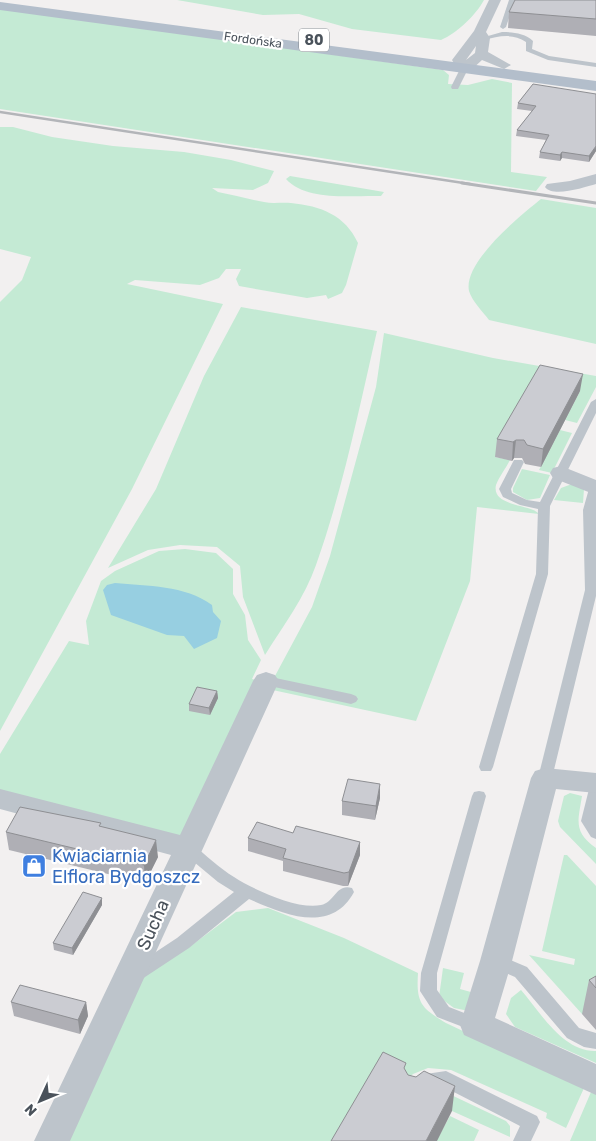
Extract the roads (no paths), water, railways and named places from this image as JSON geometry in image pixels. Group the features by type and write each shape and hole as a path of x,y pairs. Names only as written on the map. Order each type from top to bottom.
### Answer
{"main road":[{"name":"Fordońska","path":"9,0 88,14"},
{"name":"Fordońska","path":"0,6 88,14 596,77"},
{"name":"Fordońska","path":"470,61 596,86"}],"street":[{"path":"470,61 495,0"},
{"path":"470,61 482,35"},
{"path":"553,187 570,186 596,179"},
{"path":"561,472 596,487"},
{"name":"Sucha","path":"52,1141 130,978 187,848 266,681"},
{"path":"596,783 545,778 496,961 476,1025 596,1080"},
{"path":"0,799 187,848"}],"lane":[{"path":"503,27 512,0"},
{"path":"487,18 506,19"},
{"path":"482,35 522,35 530,41 528,50 538,55 596,65"},
{"path":"455,87 470,61"},
{"path":"486,767 542,574 544,506 596,402"},
{"path":"518,462 504,489 507,496 524,503 544,506"},
{"path":"545,778 591,590 589,510 596,487"},
{"path":"266,681 351,699"},
{"path":"596,789 589,821 596,833"},
{"path":"476,1025 443,1012 428,991 429,973 479,796"},
{"path":"187,848 228,881 246,892 308,912 326,911 338,902 346,892"},
{"path":"130,978 184,943 246,892"},
{"path":"496,961 521,972 573,1033 584,1039 596,1041"},
{"path":"413,1092 416,1087 427,1080 446,1079 531,1122 522,1141"}],"water":[{"path":"115,583 178,590 201,598 212,605 213,612 221,621 217,638 194,649 184,636 167,635 111,615 103,590 107,585"}],"railway":[{"path":"0,112 470,184"},
{"path":"462,183 596,203"}],"place":[{"name":"Kwiaciarnia Elflora Bydgoszcz","path":"34,866"}]}
